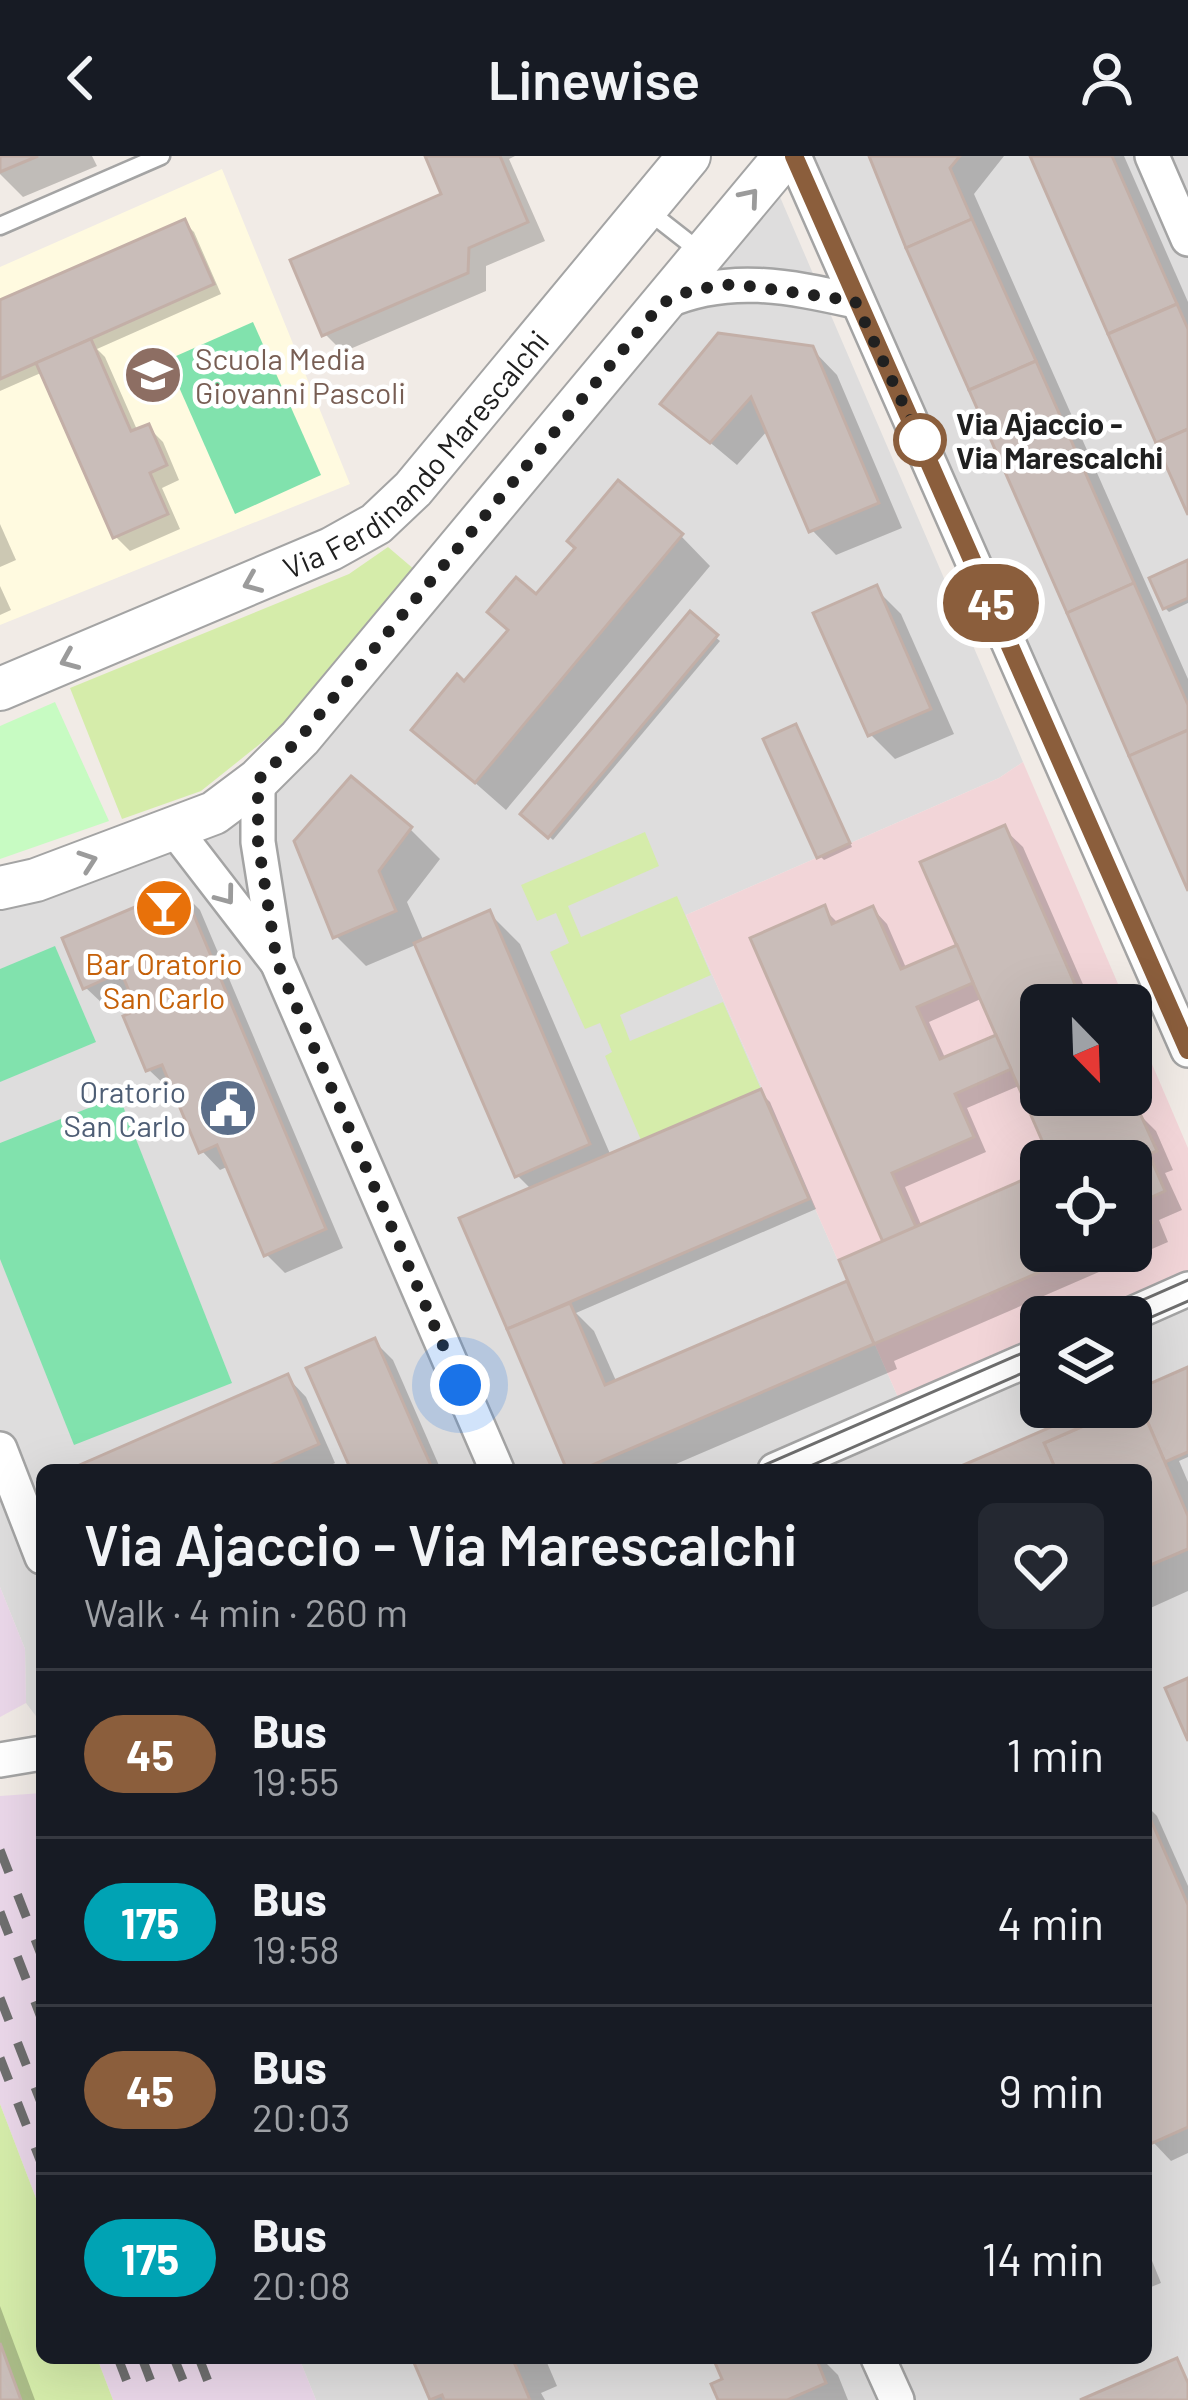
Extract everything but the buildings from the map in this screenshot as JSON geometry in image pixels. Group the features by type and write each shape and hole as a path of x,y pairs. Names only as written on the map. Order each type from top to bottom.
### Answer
{"street":[{"name":"Via Ferdinando Marescalchi","path":"0,689 331,549 376,524 413,489 689,156"},
{"path":"0,888 36,880 214,814 258,780 300,738 784,156"},
{"path":"794,156 1188,1050"},
{"path":"1152,156 1188,238"},
{"path":"662,303 692,290 734,284 855,301"},
{"path":"258,780 258,842 277,962"},
{"path":"175,830 277,962 494,1464"},
{"path":"1152,1305 1188,1289"},
{"path":"789,1464 1020,1363"},
{"path":"0,1449 36,1542"},
{"path":"0,1760 36,1755"},
{"path":"881,2364 897,2400"}],"lane":[{"path":"0,226 160,156"},
{"path":"645,208 703,254"}],"shaded area":[{"path":"813,156 1188,156 1188,1029"},
{"name":"Scuola Media Giovanni Pascoli","path":"222,169 350,484 0,625 0,267"},
{"path":"774,183 1023,762 999,778 686,915 901,1404 768,1464 36,1464 36,1716 26,1703 25,1649 0,1587 0,900 218,824"},
{"path":"1023,762 1118,984 1020,984 1020,1116 1152,1116 1152,1064 1188,1148 1188,1279 1149,1296 1020,1296 1020,1352 901,1404 686,915 999,778"},
{"path":"1188,1295 1188,2400 906,2400 891,2364 1152,2364 1152,1464 799,1464 1020,1367 1020,1428 1152,1428 1152,1310"},
{"path":"0,1587 25,1649 26,1703 0,1717"},
{"path":"36,1793 36,2198 0,2104 0,1796"},
{"path":"99,2364 301,2364 316,2400 113,2400"},
{"path":"301,2364 875,2364 890,2400 316,2400"}],"green space":[{"path":"253,322 321,475 235,514 167,360"},
{"path":"388,547 415,570 290,720 201,791 122,819 70,688 349,574"},
{"path":"55,702 109,821 0,859 0,726"},
{"path":"645,832 659,866 568,906 581,937 677,896 711,975 620,1015 630,1041 723,1002 761,1089 641,1140 605,1056 612,1052 600,1023 585,1029 550,952 569,943 556,913 537,921 521,885"},
{"path":"55,946 96,1042 0,1082 0,969"},
{"path":"119,1096 232,1383 74,1445 0,1259 0,1143"},
{"path":"0,2104 36,2198 36,2364 99,2364 113,2400 21,2400 0,2343"}],"tram line":[{"path":"1152,1296 1188,1280"},
{"path":"1152,1317 1188,1301"},
{"path":"767,1464 1020,1354"},
{"path":"815,1464 1020,1374"}],"railway":[{"path":"0,1850 36,1942"},
{"path":"0,1912 36,2005"},
{"path":"0,1998 36,2090"},
{"path":"0,2058 36,2150"},
{"path":"120,2364 134,2400"},
{"path":"144,2364 158,2400"},
{"path":"176,2364 191,2400"},
{"path":"201,2364 215,2400"}],"bus line":[{"name":"45","path":"794,156 1188,1050"}],"place":[{"name":"Scuola Media Giovanni Pascoli","path":"153,375"},
{"name":"Via Ajaccio - Via Marescalchi","path":"920,440"},
{"name":"Bar Oratorio San Carlo","path":"164,908"},
{"name":"Oratorio San Carlo","path":"228,1108"}],"route":[{"path":"460,1385 277,962 258,842 258,780 300,738 662,303 692,290 734,284 855,301 920,440"}]}
